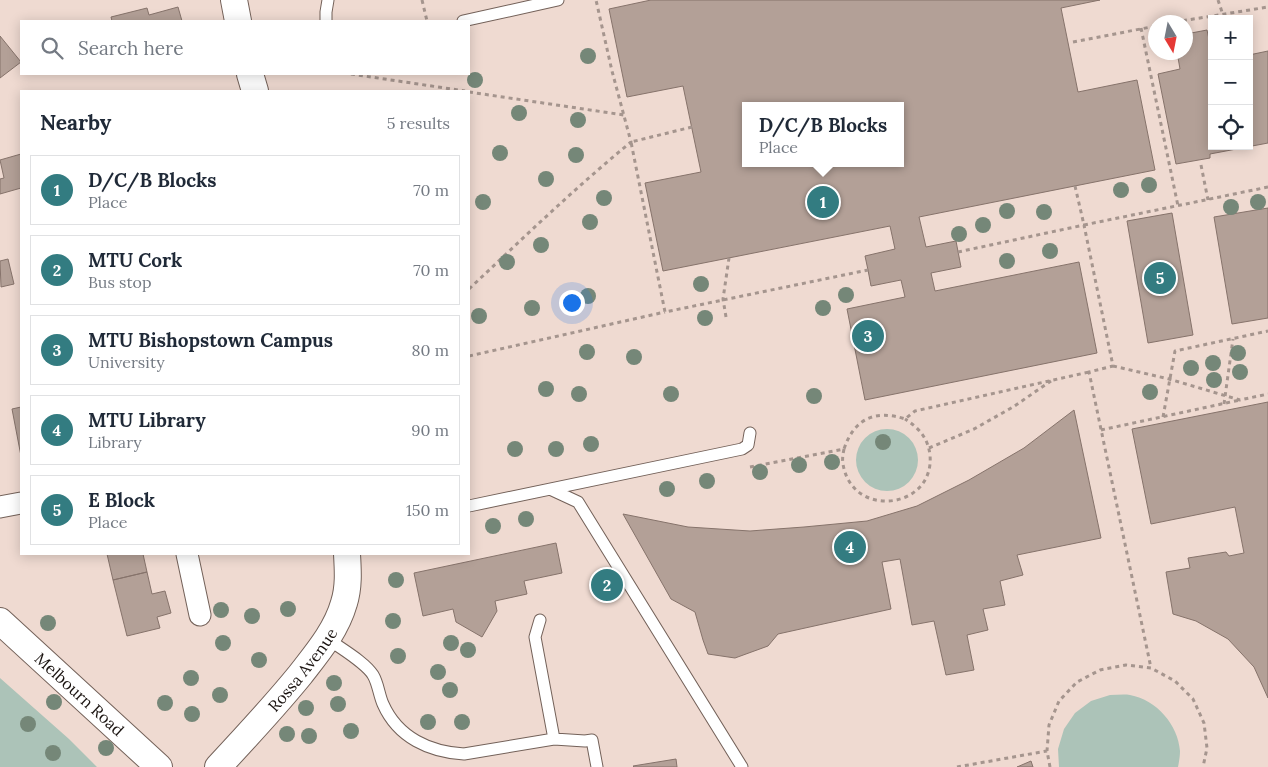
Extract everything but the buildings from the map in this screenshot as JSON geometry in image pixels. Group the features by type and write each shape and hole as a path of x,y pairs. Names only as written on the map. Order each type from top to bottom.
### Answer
{"street":[{"path":"234,0 238,20"},
{"path":"250,75 255,90"},
{"path":"0,507 20,503"},
{"path":"187,555 200,615"},
{"name":"Rossa Avenue","path":"218,767 285,693 328,639 344,604 348,587 347,555"},
{"name":"Melbourn Road","path":"0,621 159,767"}],"lane":[{"path":"326,20 328,0"},
{"path":"468,20 558,0"},
{"path":"470,506 742,449 748,445 750,433"},
{"path":"550,489 578,502 742,767"},
{"path":"540,620 535,636 554,739"},
{"path":"328,639 367,667 374,676 383,705 396,725 412,739 434,749 464,754 554,739 592,740 597,767"}],"path":[{"path":"422,0 427,20"},
{"path":"596,0 631,142 665,312"},
{"path":"1218,0 1223,15 1268,7"},
{"path":"1193,19 1208,17"},
{"path":"1073,42 1148,27"},
{"path":"1141,28 1178,206"},
{"path":"357,75 458,90"},
{"path":"470,92 624,115"},
{"path":"470,288 555,208 631,142 692,127"},
{"path":"1201,165 1208,200"},
{"path":"1075,186 1113,366"},
{"path":"958,252 1268,187"},
{"path":"726,317 723,299 729,258"},
{"path":"470,356 723,299 868,270"},
{"path":"1163,417 1175,351 1268,331"},
{"path":"1224,404 1233,339"},
{"path":"905,419 915,411 1113,366 1169,379 1240,400"},
{"path":"1089,372 1151,668"},
{"path":"929,448 974,429 1013,407 1054,379"},
{"path":"1101,430 1268,394"},
{"path":"883,415 894,415 905,419 915,425 929,448 929,469 921,485 916,491 896,501 876,501 866,497 851,484 846,475 843,462 844,449 848,437 854,429 867,420 883,415"},
{"path":"749,468 844,449"},
{"path":"1050,767 1047,751 1049,725 1060,701 1077,682 1100,670 1126,665 1151,668 1175,681 1193,699 1204,723 1207,748 1203,767"},
{"path":"956,767 1047,751"}],"green space":[{"path":"881,429 893,429 909,438 916,448 918,460 916,472 909,482 893,491 881,491 870,486 861,477 856,466 856,454 861,443 870,434"},
{"path":"0,678 69,739 97,767 0,767"},
{"path":"1110,695 1128,695 1140,698 1149,702 1164,715 1175,732 1178,741 1180,751 1178,767 1059,767 1058,749 1064,729 1075,713 1091,701"}],"place":[{"name":"D/C/B Blocks","path":"823,202"},
{"name":"E Block","path":"1160,278"},
{"name":"MTU Bishopstown Campus","path":"868,336"},
{"name":"MTU Library","path":"850,547"},
{"name":"MTU Cork","path":"607,585"}]}
